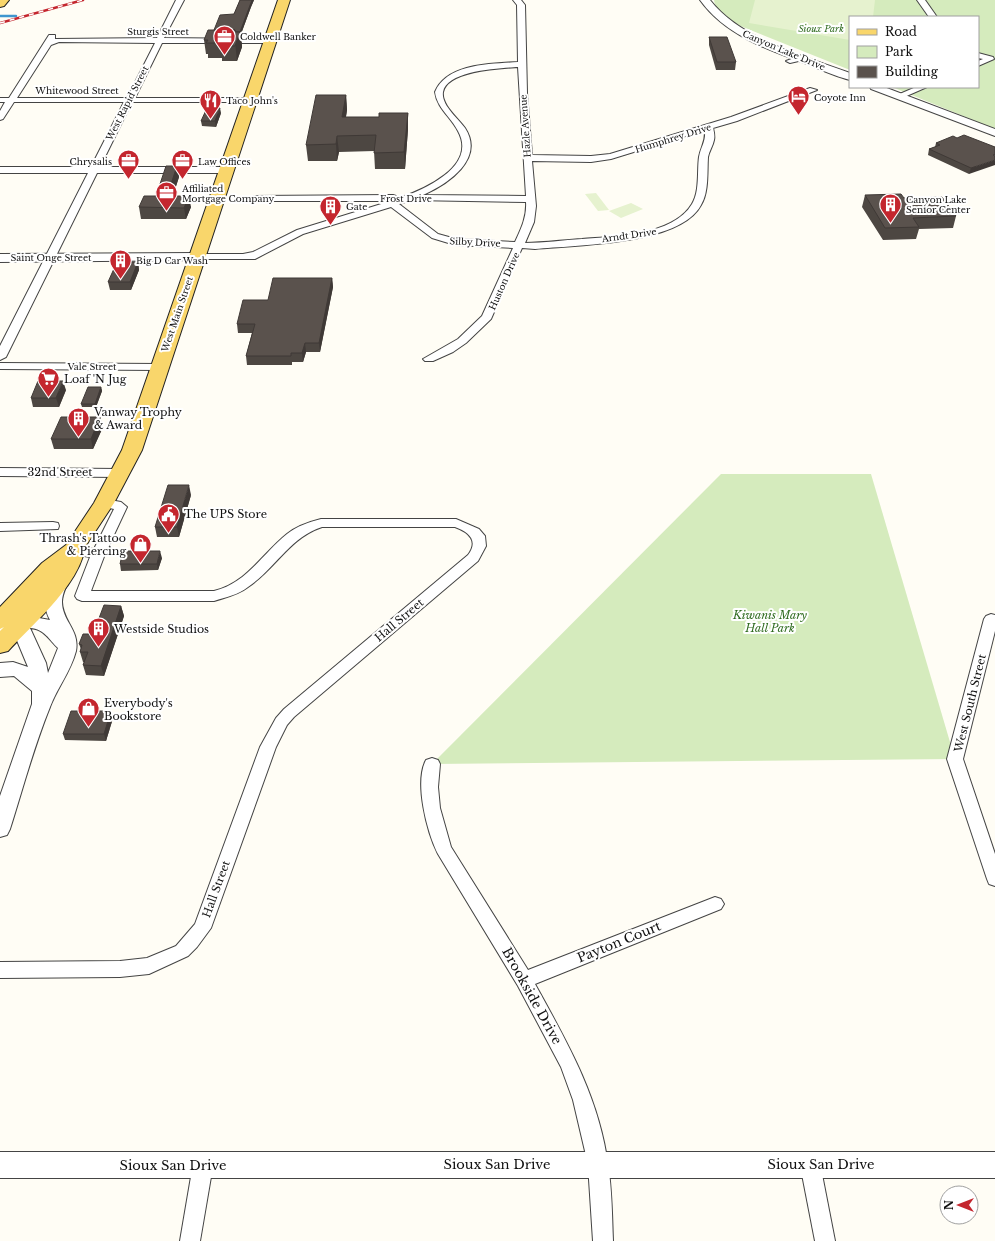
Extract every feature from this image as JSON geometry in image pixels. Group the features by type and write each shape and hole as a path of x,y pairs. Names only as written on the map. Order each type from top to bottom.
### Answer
{"main road":[{"name":"West Main Street","path":"65,561 104,503 121,473 139,432 284,0"},
{"path":"0,645 6,624 37,581 65,561"}],"street":[{"name":"West Rapid Street","path":"0,357 180,0"},
{"name":"Canyon Lake Drive","path":"705,0 712,12 730,27 777,52 849,77"},
{"path":"922,0 932,16"},
{"name":"Hazle Avenue","path":"520,245 530,219 531,199 522,64 521,2"},
{"name":"Sturgis Street","path":"11,100 50,40 269,42"},
{"path":"979,56 990,59 979,64"},
{"path":"197,257 243,257 274,254 298,241 370,216 393,204 429,190 445,179 461,162 466,151 466,141 462,129 440,101 438,94 441,86 448,79 462,73 522,64"},
{"path":"878,88 995,134"},
{"path":"899,96 920,88"},
{"name":"Humphrey Drive","path":"528,158 607,157 709,127 814,90"},
{"name":"Whitewood Street","path":"0,100 250,100"},
{"path":"0,117 11,100"},
{"name":"Arndt Drive","path":"520,245 542,246 631,237 656,232 676,224 694,210 699,200 704,155 710,140 709,127"},
{"path":"0,170 226,170"},
{"name":"Frost Drive","path":"257,198 531,199"},
{"name":"Silby Drive","path":"393,204 435,236 447,241 520,245"},
{"name":"Huston Drive","path":"429,359 455,346 484,322 491,310 520,245"},
{"name":"Saint Onge Street","path":"0,258 197,257"},
{"name":"Vale Street","path":"0,366 160,367"},
{"name":"32nd Street","path":"0,472 121,473"},
{"name":"Hall Street","path":"0,970 136,968 159,962 182,951 191,942 204,923 268,747 281,722 472,558 478,552 481,544 479,537 472,530 456,523 331,522 314,524 296,533 237,590 214,596 82,596 98,554 121,507 104,503"},
{"path":"0,527 53,526"},
{"path":"65,561 98,554"},
{"name":"West Main Street","path":"0,829 41,697 59,670 67,649 67,633 52,606 54,592 65,561"},
{"name":"West South Street","path":"992,619 955,759 995,879"},
{"path":"6,624 37,621 55,631 67,649"},
{"name":"West Main Street","path":"6,624 37,664 41,697"},
{"path":"0,670 10,668 24,672 41,697"},
{"name":"Brookside Drive","path":"432,764 429,791 435,826 444,849 524,980 569,1064 583,1100 598,1164 603,1241"},
{"name":"Payton Court","path":"524,980 715,904"},
{"path":"810,1164 825,1241"},
{"name":"Sioux San Drive","path":"0,1165 995,1164"},
{"path":"190,1241 203,1165"}],"green space":[{"name":"Sioux Park","path":"714,0 995,0 995,129 894,88 979,88 979,16 849,16 849,70 738,25 720,11"},
{"path":"755,0 875,0 873,16 849,16 849,40 749,23"},
{"path":"596,193 609,210 598,211 585,194"},
{"path":"631,203 643,209 621,218 609,211"},
{"name":"Kiwanis Mary Hall Park","path":"721,474 871,474 955,759 432,764"}],"building":[{"path":"240,0 252,0 240,32 235,32 235,30 214,30 220,15 234,14"},
{"path":"208,30 235,30 234,32 240,32 235,46 220,46 222,43 206,43 208,40 204,40"},
{"path":"709,37 727,37 736,62 717,62"},
{"path":"316,95 346,95 342,117 379,117 379,113 408,113 404,152 374,153 376,135 337,136 336,144 306,145"},
{"path":"207,108 220,108 215,121 201,121"},
{"path":"964,135 995,147 995,155 993,155 995,156 995,160 971,168 929,149 940,145 936,143 953,136 957,138"},
{"path":"166,166 177,166 167,196 189,196 184,208 139,207 144,196 156,196"},
{"path":"901,194 904,198 942,197 956,216 913,218 919,227 885,228 865,195"},
{"path":"117,262 138,262 130,282 108,282"},
{"path":"273,278 332,278 319,343 305,343 302,353 291,353 291,356 246,356 255,324 237,324 243,300 268,300"},
{"path":"38,381 63,381 56,398 31,398"},
{"name":"Loaf 'N Jug","path":"88,387 101,387 95,404 81,404"},
{"path":"61,417 100,417 91,439 51,439"},
{"path":"168,485 189,485 177,527 155,527"},
{"path":"123,551 160,551 157,564 120,564"},
{"path":"104,605 121,606 101,666 83,665 88,652 80,652 82,645 79,644 83,634 93,634"},
{"name":"Everybody's Bookstore","path":"71,711 111,711 104,734 63,734"}],"waterway":[{"path":"0,16 16,16"}],"railway":[{"path":"0,23 83,0"}],"place":[{"name":"Coldwell Banker","path":"224,56"},
{"name":"Coyote Inn","path":"799,116"},
{"name":"Taco John's","path":"211,120"},
{"name":"Chrysalis","path":"128,180"},
{"name":"Law Offices","path":"182,180"},
{"name":"Affiliated Mortgage Company","path":"166,212"},
{"name":"Canyon Lake Senior Center","path":"890,224"},
{"name":"Gate","path":"331,226"},
{"name":"Big D Car Wash","path":"120,280"},
{"name":"Loaf 'N Jug","path":"49,398"},
{"name":"Vanway Trophy & Award","path":"78,438"},
{"name":"The UPS Store","path":"169,534"},
{"name":"Thrash's Tattoo & Piercing","path":"141,564"},
{"name":"Westside Studios","path":"98,648"},
{"name":"Everybody's Bookstore","path":"89,728"}]}
